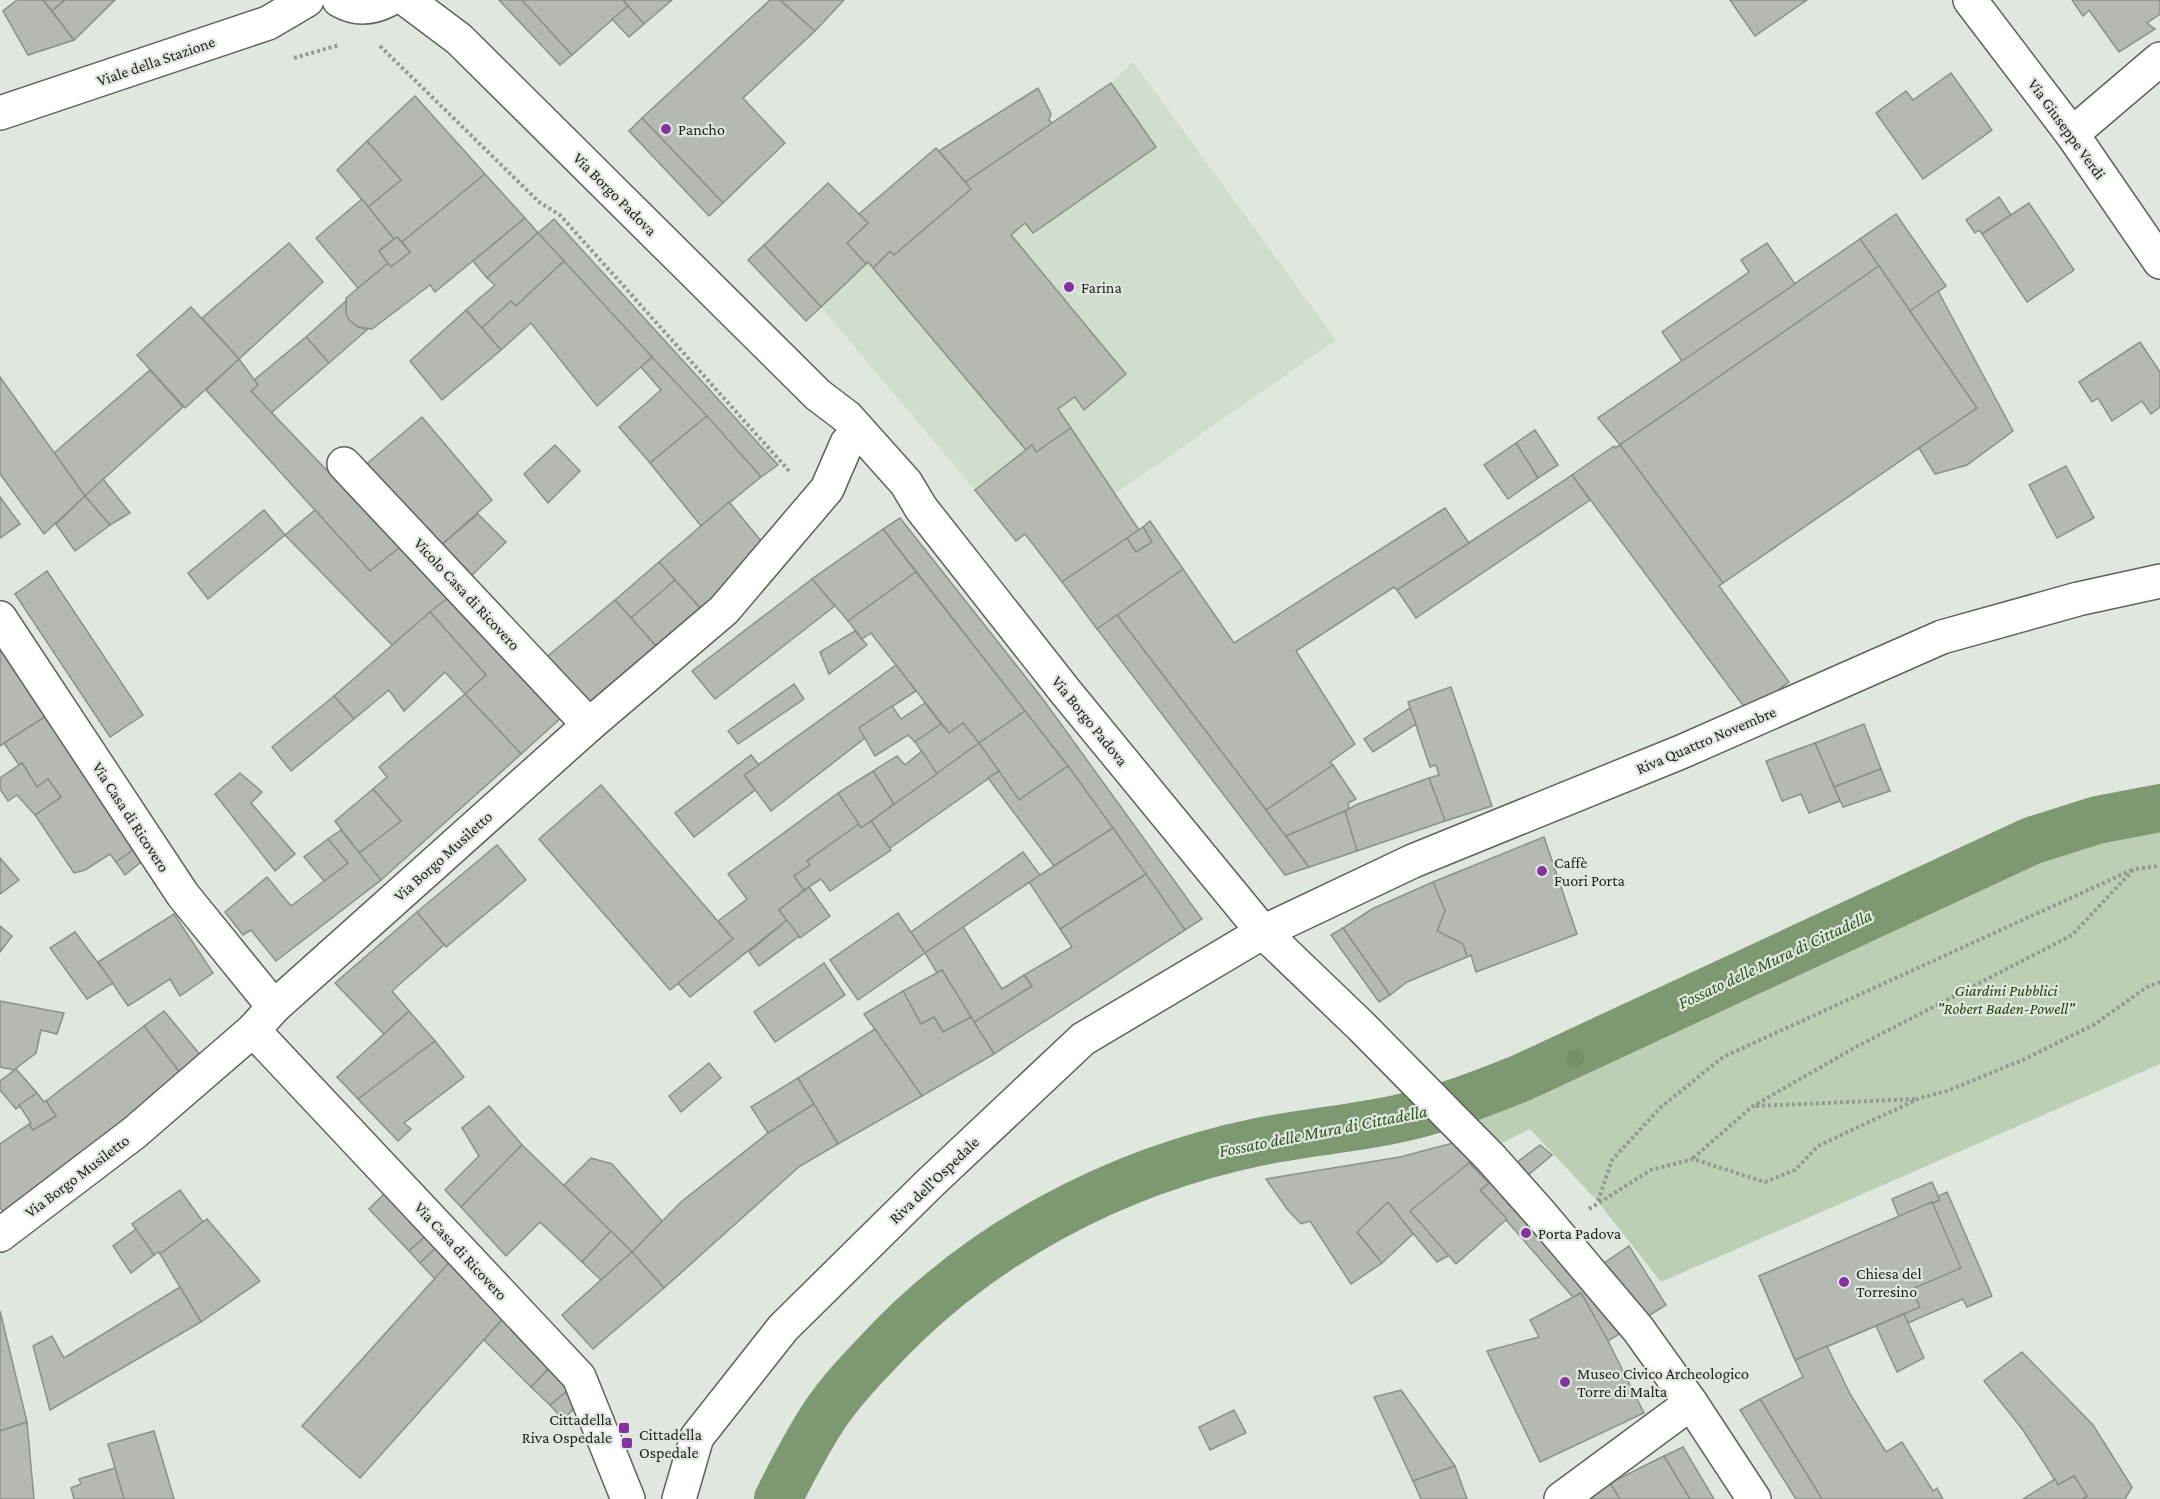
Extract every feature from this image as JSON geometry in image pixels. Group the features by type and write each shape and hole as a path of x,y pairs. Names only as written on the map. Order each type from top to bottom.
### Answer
{"street":[{"name":"Viale della Stazione","path":"0,113 268,23 308,0"},
{"path":"339,0 354,7 366,8 388,0"},
{"name":"Via Borgo Padova","path":"407,0 459,39 818,396 847,417 906,483 921,508 1072,700 1263,932 1362,1027 1491,1158 1638,1329 1691,1403 1754,1499"},
{"name":"Via Giuseppe Verdi","path":"1970,0 2072,134 2160,262"},
{"path":"2072,134 2160,59"},
{"name":"Via Borgo Padova","path":"818,396 847,443 896,493 921,508"},
{"name":"Via Borgo Musiletto","path":"0,1235 134,1133 589,725 724,609 827,489 847,443"},
{"name":"Vicolo Casa di Ricovero","path":"344,464 589,725"},
{"name":"Riva Quattro Novembre","path":"1263,932 1413,861 1681,752 1942,637 2078,599 2160,581"},
{"name":"Via Casa di Ricovero","path":"0,618 263,1018 579,1377 628,1499"},
{"name":"Riva dell'Ospedale","path":"679,1499 697,1437 783,1328 930,1183 1083,1039 1263,932"},
{"path":"1561,1499 1691,1403"}],"path":[{"path":"268,23 285,60 347,42"},
{"path":"377,43 539,202 560,215 796,479 827,489"},
{"path":"2134,869 2072,935 1856,1047 1753,1106 1693,1159 1651,1170 1598,1202 1612,1160 1661,1107 1723,1057 2134,869 2160,866"},
{"path":"1693,1159 1765,1182 1795,1170 1818,1146 1920,1098 1947,1091 2025,1059 2096,1024 2147,987 2160,982"},
{"path":"1753,1106 1920,1098"}],"shaded area":[{"name":"Farina","path":"1133,62 1336,340 1115,494 1071,428 1036,452 1032,445 975,490 821,307 868,262 971,189 965,182 1111,83"}],"green space":[{"name":"Giardini Pubblici \"Robert Baden-Powell\"","path":"2160,827 2160,1064 1661,1282 1598,1202 1530,1129 1502,1143 1474,1119 1963,886 2120,830"}],"building":[{"path":"17,0 43,0 74,40 28,55 3,11"},
{"path":"43,0 65,0 52,11"},
{"path":"65,0 115,0 74,40 52,11"},
{"path":"499,0 522,0 572,55 560,65"},
{"path":"522,0 623,0 628,6 572,55"},
{"path":"623,0 672,0 644,24"},
{"path":"770,0 780,0 815,31 743,98 785,143 723,203 642,118"},
{"path":"780,0 844,0 815,31"},
{"path":"1730,0 1807,0 1755,36"},
{"path":"2072,0 2160,0 2160,14 2147,23 2155,29 2119,52 2089,10 2083,16"},
{"path":"628,6 644,24 629,37 612,19"},
{"path":"1951,73 1992,130 1923,179 1876,113 1906,91 1913,100"},
{"path":"1111,83 1156,147 1033,233 1025,223 1011,235 1126,374 1084,410 1075,397 1058,409 1071,428 1036,452 1032,445 1026,450 873,268 890,251 894,255 971,189 965,182"},
{"path":"1038,88 1051,114 1049,120 1052,123 965,182 939,151"},
{"path":"415,96 485,174 402,242 397,237 394,239 368,207 401,180 367,141"},
{"path":"642,118 723,203 709,216 629,131"},
{"path":"367,141 401,180 368,207 337,170"},
{"path":"936,148 971,189 894,255 890,251 873,268 868,262 866,264 847,243 868,223 859,214"},
{"path":"485,174 525,218 435,292 430,285 372,329 358,327 349,320 346,314 346,298 388,263 391,267 410,252 402,242"},
{"path":"828,183 868,223 847,243 866,264 821,307 764,245"},
{"path":"1999,197 2011,215 1982,234 1979,230 1975,233 1966,220"},
{"path":"362,199 394,239 379,251 388,263 358,288 316,238"},
{"path":"2029,203 2074,270 2027,302 1982,234"},
{"path":"1896,214 1946,286 1910,311 1860,239"},
{"path":"525,218 538,233 487,278 473,261"},
{"path":"554,219 778,465 761,477 538,233"},
{"path":"538,233 564,261 516,306 511,301 482,328 466,310 495,285 487,278"},
{"path":"397,237 410,252 391,267 379,251"},
{"path":"1860,239 1879,266 1620,445 1598,418"},
{"path":"289,243 323,282 239,359 202,318"},
{"path":"1767,243 1795,284 1682,361 1662,332 1749,272 1741,260"},
{"path":"764,245 821,307 806,321 748,260"},
{"path":"564,261 652,357 597,406 531,323 501,350 482,328 511,301 516,306"},
{"path":"1879,266 1977,408 1723,583 1620,445"},
{"path":"1938,291 2013,431 1967,465 1935,474 1919,448 1977,408 1910,311"},
{"path":"346,301 346,314 349,320 358,327 368,329 329,363 306,337"},
{"path":"191,307 239,359 185,408 137,355"},
{"path":"466,310 501,350 442,400 410,361"},
{"path":"306,337 329,363 271,413 251,391 258,385 254,380"},
{"path":"2140,342 2160,372 2160,407 2151,414 2142,401 2112,421 2098,398 2092,402 2079,382"},
{"path":"652,357 707,416 650,463 619,427 661,390 641,367"},
{"path":"239,359 258,385 251,391 400,547 370,571 206,390"},
{"path":"150,370 183,407 85,496 54,453"},
{"path":"0,377 85,496 44,534 0,474"},
{"path":"707,416 761,477 701,526 650,463"},
{"path":"422,417 492,500 439,547 363,467"},
{"path":"1071,428 1139,530 1062,582 1025,534 1016,541 975,490 1032,445 1036,452"},
{"path":"1535,430 1558,465 1538,478 1516,443"},
{"path":"1516,443 1538,478 1508,499 1484,465"},
{"path":"555,445 580,471 548,503 524,474"},
{"path":"1620,445 1723,583 1719,586 1789,682 1748,712 1572,475 1614,446 1615,448"},
{"path":"2066,466 2094,518 2057,538 2029,485"},
{"path":"1572,475 1590,500 1416,618 1397,590"},
{"path":"103,479 130,513 110,525 85,496"},
{"path":"85,496 110,525 75,551 56,524"},
{"path":"0,497 20,524 0,538"},
{"path":"729,502 771,553 702,610 659,562"},
{"path":"1445,508 1469,543 1397,590 1394,587 1296,651 1355,744 1330,762 1333,765 1266,810 1117,615 1183,569 1234,643"},
{"path":"264,510 285,535 208,599 188,573"},
{"path":"315,510 370,571 400,547 449,597 392,645 285,535"},
{"path":"478,514 506,542 468,579 439,547"},
{"path":"900,518 1042,698 1202,919 1185,930 1068,766 883,529"},
{"path":"1150,521 1183,569 1097,629 1062,582 1127,538 1136,552 1152,542 1143,527"},
{"path":"1143,527 1152,542 1136,552 1127,538"},
{"path":"883,529 916,572 848,621 812,579"},
{"path":"659,562 675,580 631,618 615,600"},
{"path":"47,571 143,715 110,737 15,594"},
{"path":"916,572 1025,711 979,743 963,723 949,733 871,633 862,639 848,621"},
{"path":"812,579 835,606 715,699 692,671"},
{"path":"675,580 702,610 657,647 631,618"},
{"path":"449,597 562,717 521,754 465,694 486,675 430,612"},
{"path":"615,600 657,647 586,705 543,660"},
{"path":"430,612 486,675 465,694 445,672 404,711 389,690 354,719 334,696"},
{"path":"1117,615 1309,867 1285,875 1097,629"},
{"path":"855,631 867,645 829,674 820,652"},
{"path":"3,650 46,716 0,746 0,652"},
{"path":"896,665 916,691 859,728 865,738 771,811 744,775"},
{"path":"794,684 804,699 738,744 728,731"},
{"path":"1451,687 1492,806 1445,821 1429,778 1439,775 1436,765 1430,767 1408,702"},
{"path":"465,694 521,754 381,880 359,853 401,821 373,789 387,777 379,767"},
{"path":"334,696 354,719 291,771 272,747"},
{"path":"925,703 941,724 915,742 908,735 875,756 859,728 892,706 901,719"},
{"path":"1410,708 1416,724 1373,752 1364,739"},
{"path":"1025,711 1068,766 1019,800 979,743"},
{"path":"46,716 139,846 116,862 110,854 85,870 74,873 35,815 61,797 48,779 37,787 22,763 19,765 4,743"},
{"path":"963,723 979,743 937,774 915,742 941,724 949,733"},
{"path":"1864,724 1881,769 1834,787 1815,743"},
{"path":"979,743 999,771 890,848 871,821"},
{"path":"1815,743 1840,801 1809,813 1801,794 1782,801 1766,761"},
{"path":"922,751 937,774 894,804 873,771 897,756 905,765"},
{"path":"751,755 759,765 744,775 755,790 694,837 675,813"},
{"path":"22,763 37,787 48,779 61,797 35,815 17,795 8,801 0,789 0,778"},
{"path":"1333,765 1356,799 1348,803 1349,808 1345,811 1286,836 1266,810"},
{"path":"1068,766 1113,828 1054,866 988,778 999,771 1019,800"},
{"path":"1881,769 1890,791 1843,807 1834,787"},
{"path":"873,771 894,804 861,828 838,793"},
{"path":"240,773 262,792 251,803 295,854 275,871 215,794"},
{"path":"1429,778 1445,821 1357,851 1345,811"},
{"path":"601,785 733,939 670,990 539,839"},
{"path":"373,789 401,821 359,853 335,821"},
{"path":"838,793 859,824 807,861 810,865 794,876 804,890 779,910 787,920 690,997 678,983 733,939 718,921 747,899 728,874"},
{"path":"1345,811 1357,851 1309,867 1286,836"},
{"path":"871,821 891,850 830,891 821,879 804,890 794,876 810,865 807,861 859,824 861,828"},
{"path":"1113,828 1146,874 1060,929 1029,882"},
{"path":"341,830 381,880 276,961 251,930 243,935 225,912 267,877 291,906 348,863 328,839"},
{"path":"1544,837 1577,934 1476,972 1471,955 1467,957 1463,944 1437,931 1445,911 1433,882"},
{"path":"328,839 348,863 324,881 304,857"},
{"path":"497,845 526,880 446,947 417,912"},
{"path":"139,846 146,858 125,875 116,862"},
{"path":"1023,852 1040,875 925,953 911,932"},
{"path":"0,858 19,880 0,894"},
{"path":"1146,874 1185,930 994,1054 974,1022 1032,986 1024,975 1072,947 1060,929"},
{"path":"1433,882 1445,911 1437,931 1463,944 1467,957 1407,982 1390,995 1343,928 1372,909"},
{"path":"809,887 830,916 800,938 779,910"},
{"path":"417,912 444,945 392,991 409,1011 384,1034 335,983"},
{"path":"898,913 925,953 858,1000 830,960"},
{"path":"174,914 213,973 180,996 170,979 128,1006 98,962"},
{"path":"787,920 799,936 759,966 749,952"},
{"path":"0,926 12,936 0,952"},
{"path":"963,927 1002,989 1024,975 1032,986 974,1022 942,970 937,973 925,953"},
{"path":"1343,928 1390,995 1379,1002 1331,935"},
{"path":"75,932 113,983 87,999 50,948"},
{"path":"824,963 845,995 775,1042 754,1012"},
{"path":"942,970 971,1017 943,1032 934,1017 921,1024 903,991"},
{"path":"903,991 921,1024 934,1017 943,1032 971,1017 994,1054 922,1096 864,1014"},
{"path":"0,1001 64,1013 57,1034 41,1030 36,1053 14,1070 0,1067"},
{"path":"164,1011 202,1057 181,1074 144,1026"},
{"path":"409,1011 435,1041 358,1099 337,1077"},
{"path":"144,1026 181,1074 8,1220 0,1207 0,1144 29,1124 33,1130 56,1116 46,1101"},
{"path":"875,1029 922,1096 838,1144 798,1078"},
{"path":"435,1041 464,1077 404,1123 411,1129 398,1141 358,1099"},
{"path":"709,1063 721,1078 681,1112 669,1096"},
{"path":"16,1069 37,1093 16,1109 0,1090 0,1081"},
{"path":"798,1078 814,1104 768,1133 751,1107"},
{"path":"37,1093 44,1102 46,1101 56,1116 33,1130 19,1105"},
{"path":"814,1104 838,1144 800,1166 664,1288 632,1252 681,1202 768,1133"},
{"path":"489,1106 522,1145 461,1207 445,1190 479,1156 462,1128"},
{"path":"1468,1139 1484,1156 1469,1163 1489,1183 1480,1190 1501,1213 1459,1250 1437,1262 1390,1206 1357,1232 1382,1263 1351,1284 1310,1221 1301,1224 1287,1209 1266,1179 1400,1157"},
{"path":"522,1145 611,1231 582,1262 540,1222 506,1256 461,1207"},
{"name":"Porta Padova","path":"1540,1145 1552,1155 1502,1197 1569,1270 1584,1277 1629,1246 1666,1305 1608,1341 1581,1293 1573,1297 1480,1190"},
{"path":"591,1158 612,1164 662,1221 632,1252 564,1185"},
{"path":"1469,1163 1489,1183 1480,1190 1507,1219 1456,1264 1410,1211"},
{"path":"1932,1182 1940,1200 1899,1217 1892,1199"},
{"path":"390,1188 431,1231 409,1251 369,1209"},
{"path":"180,1190 203,1222 160,1254 159,1252 154,1255 132,1224"},
{"name":"Chiesa del Torresino","path":"1947,1192 1992,1296 1967,1307 1963,1299 1908,1323 1904,1314 1795,1360 1759,1276 1940,1200 1938,1196"},
{"path":"1388,1202 1413,1234 1382,1263 1357,1232"},
{"name":"Chiesa del Torresino","path":"1932,1202 1961,1268 1912,1289 1920,1307 1795,1360 1759,1276"},
{"path":"207,1219 260,1281 201,1322 160,1254"},
{"path":"136,1229 154,1255 131,1273 113,1246"},
{"path":"431,1231 442,1242 420,1263 409,1251"},
{"path":"611,1231 632,1252 601,1280 582,1262"},
{"path":"442,1242 455,1256 435,1279 420,1263"},
{"path":"632,1252 664,1288 593,1349 562,1315"},
{"path":"455,1256 507,1314 360,1478 302,1426"},
{"path":"180,1287 201,1322 50,1410 33,1346 52,1336 64,1358"},
{"name":"Museo Civico Archeologico Torre di Malta","path":"1581,1293 1644,1413 1540,1462 1487,1351 1539,1337 1530,1320"},
{"path":"0,1311 27,1422 0,1431"},
{"path":"507,1314 553,1364 531,1387 484,1340"},
{"path":"1904,1314 1924,1358 1897,1372 1876,1326"},
{"path":"1827,1346 1850,1394 1886,1452 1902,1442 1933,1491 1937,1488 1943,1499 1822,1499 1760,1399 1803,1377 1795,1360"},
{"path":"2022,1352 2093,1425 2132,1487 2125,1499 2082,1499 2087,1496 2074,1476 2058,1485 2023,1430 1984,1381"},
{"path":"553,1364 570,1389 550,1405 531,1387"},
{"path":"570,1389 577,1398 572,1411 563,1419 550,1405"},
{"path":"1401,1390 1455,1466 1413,1481 1374,1397"},
{"path":"1760,1399 1822,1499 1796,1499 1740,1410"},
{"path":"1234,1410 1246,1433 1210,1450 1199,1427"},
{"path":"27,1422 34,1499 0,1499 0,1431"},
{"path":"154,1431 174,1499 124,1499 108,1444"},
{"path":"1683,1447 1714,1499 1690,1499 1664,1456"},
{"path":"1664,1456 1690,1499 1620,1499 1610,1483"},
{"path":"1455,1466 1467,1499 1421,1499 1413,1481"},
{"path":"115,1468 124,1499 74,1499 71,1488 81,1484 79,1479"},
{"path":"2074,1476 2087,1496 2082,1499 2023,1499 2055,1479 2058,1485"},
{"path":"1610,1483 1620,1499 1577,1499"}],"waterway":[{"name":"Fossato delle Mura di Cittadella","path":"778,1499 824,1416 843,1390 880,1350 919,1312 961,1277 1006,1245 1052,1217 1152,1172 1205,1155 1258,1142 1392,1120 1474,1096 1521,1078 2031,841 2097,820 2160,808"}],"place":[{"name":"Pancho","path":"666,129"},
{"name":"Farina","path":"1069,287"},
{"name":"Caffè Fuori Porta","path":"1542,871"},
{"name":"Porta Padova","path":"1526,1233"},
{"name":"Chiesa del Torresino","path":"1844,1282"},
{"name":"Museo Civico Archeologico Torre di Malta","path":"1565,1382"},
{"name":"Cittadella Riva Ospedale","path":"624,1428"},
{"name":"Cittadella Ospedale","path":"627,1443"}]}
